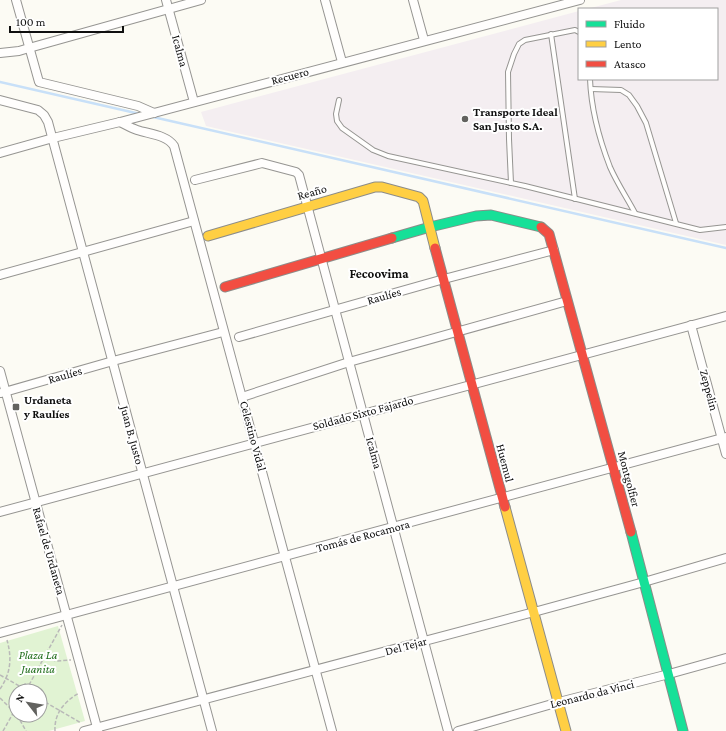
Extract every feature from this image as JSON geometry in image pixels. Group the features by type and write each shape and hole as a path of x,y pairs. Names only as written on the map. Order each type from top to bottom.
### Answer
{"street":[{"path":"16,0 37,79 41,84 138,106 154,113"},
{"name":"Icalma","path":"166,0 194,102"},
{"path":"0,52 29,48 201,0"},
{"path":"325,0 342,62"},
{"path":"413,0 424,40"},
{"name":"Recuero","path":"0,153 52,138 154,113 559,3 580,0"},
{"name":"Juan B. Justo","path":"0,100 38,110 44,115 48,122 212,731"},
{"name":"Celestino Vidal","path":"120,122 136,130 165,138 174,146 332,731"},
{"name":"Icalma","path":"195,180 262,163 296,172 299,175 448,731"},
{"name":"Reaño","path":"208,236 375,187 382,187 419,197 423,201"},
{"name":"Huemul","path":"423,201 566,731"},
{"name":"Montgolfier","path":"430,227 476,216 491,215 538,226 549,234 614,468 683,731"},
{"path":"0,275 194,221"},
{"path":"225,287 430,227"},
{"name":"Raulíes","path":"239,337 335,309 554,250"},
{"path":"242,397 349,362 567,301"},
{"name":"Soldado Sixto Fajardo","path":"0,512 726,316"},
{"name":"Zeppelin","path":"691,325 724,438 726,454"},
{"name":"Raulíes","path":"3,393 113,361 223,332"},
{"name":"Rafael de Urdaneta","path":"0,372 3,393 87,689 93,730"},
{"name":"Tomás de Rocamora","path":"2,632 724,438"},
{"name":"Del Tejar","path":"93,730 534,612 726,558"},
{"name":"Leonardo da Vinci","path":"458,731 559,702 726,658"}],"lane":[{"path":"511,183 508,72 514,54 519,44 526,40 575,30 578,32"},
{"path":"551,34 575,198"},
{"path":"590,80 597,122 610,167 636,214"},
{"path":"591,89 621,90 628,95 637,106 646,124 676,223"},
{"path":"339,100 336,114 337,121 342,128 373,150 388,156 575,198 700,230 726,227"}],"path":[{"path":"30,683 67,615"},
{"path":"0,689 7,679 10,655 6,638 2,632"},
{"path":"40,656 43,658 62,661 78,657"},
{"path":"0,675 14,683"},
{"path":"55,731 56,718 60,710 72,697 87,689"},
{"path":"0,698 8,706"},
{"path":"48,703 93,730"}],"shaded area":[{"name":"Transporte Ideal San Justo S.A.","path":"621,0 726,0 726,245 206,126 201,112 578,11 578,80 718,80 718,8 591,8"}],"green space":[{"name":"Plaza La Juanita","path":"58,626 85,721 49,731 0,731 0,643"}],"waterway":[{"path":"0,82 140,114"},
{"path":"153,117 726,248"}],"traffic: fast":[{"path":"392,238 476,216 491,215 541,227"},
{"path":"631,532 683,731"}],"traffic: slow":[{"path":"208,236 375,187 382,187 419,197 423,201 435,248"},
{"path":"505,507 566,731"}],"traffic: jam":[{"path":"541,227 549,234 631,532"},
{"path":"225,287 392,238"},
{"path":"435,248 505,507"}],"place":[{"name":"Transporte Ideal San Justo S.A.","path":"465,119"},
{"name":"Urdaneta y Raulíes","path":"16,407"}],"district":[{"name":"Fecoovima","path":"379,273"}]}
